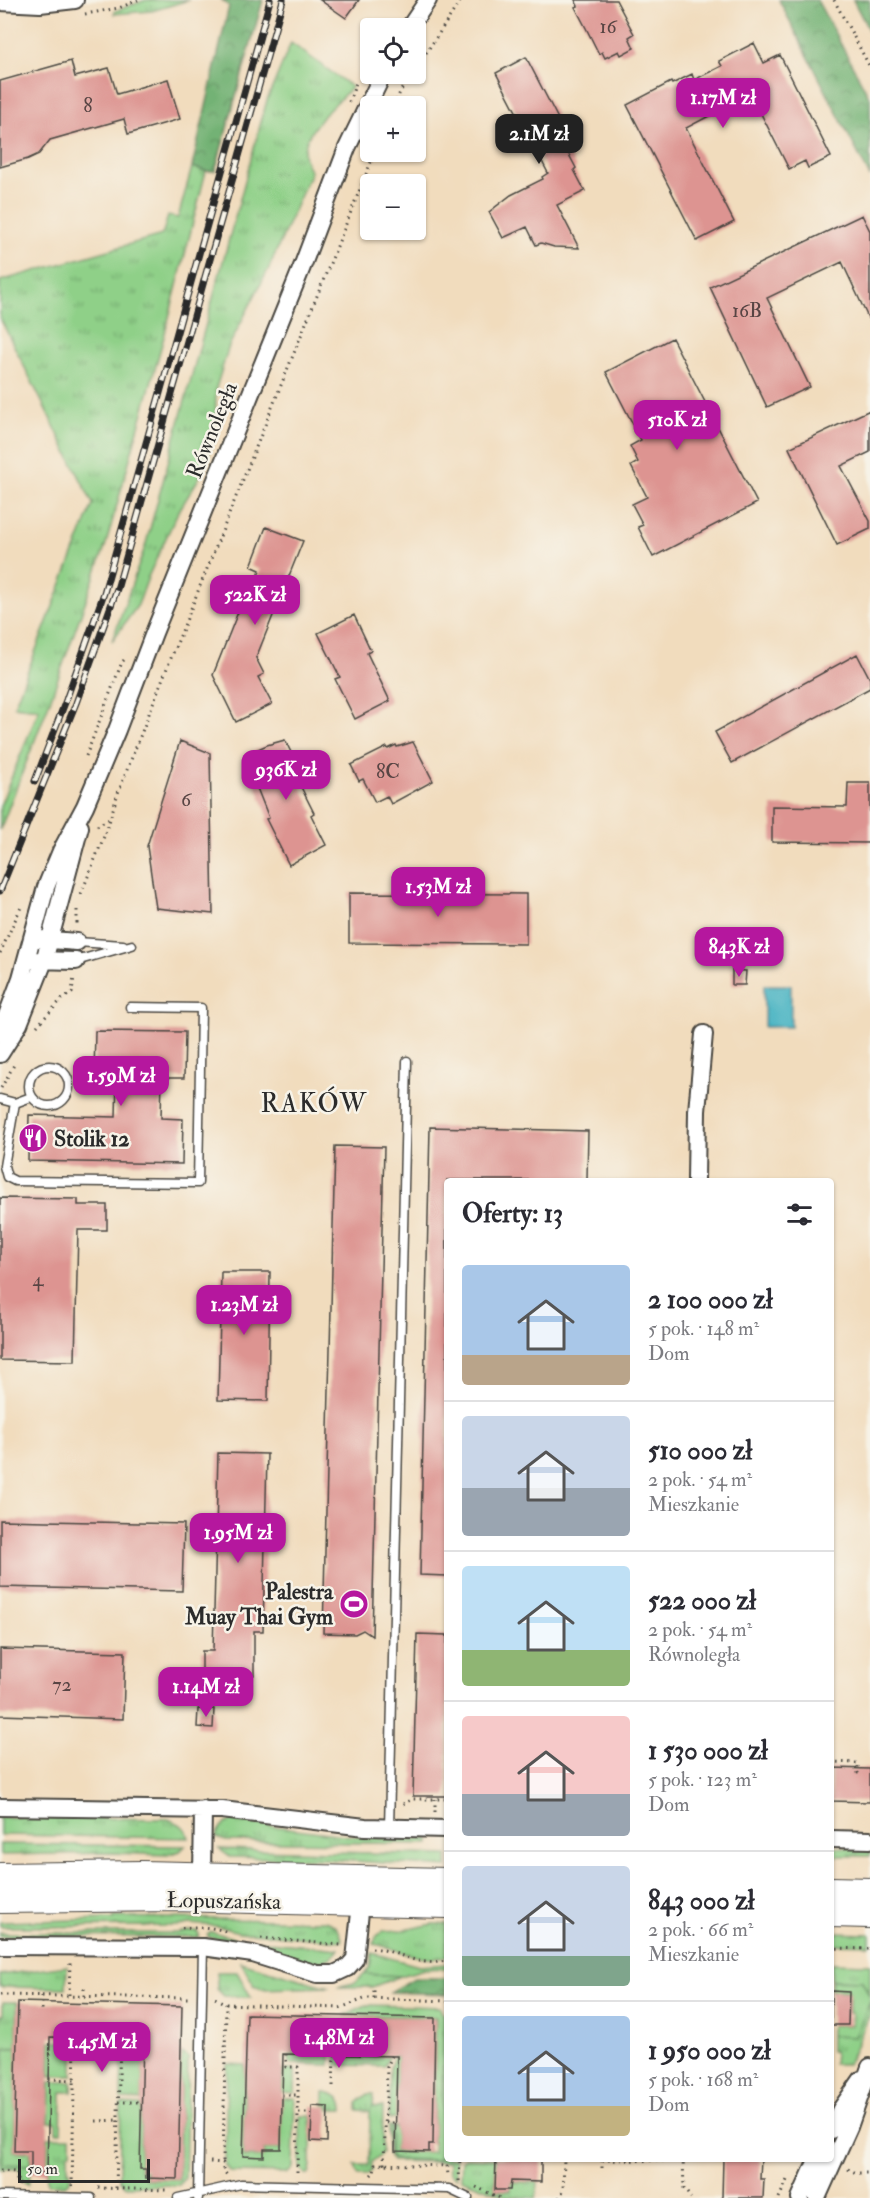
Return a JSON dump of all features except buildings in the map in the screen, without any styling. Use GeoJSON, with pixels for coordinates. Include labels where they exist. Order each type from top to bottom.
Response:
{"type":"FeatureCollection","features":[{"type":"Feature","properties":{"kind":"main road","name":"Łopuszańska"},"geometry":{"type":"LineString","coordinates":[[0,1876],[142,1874],[444,1881]]}},
{"type":"Feature","properties":{"kind":"main road"},"geometry":{"type":"LineString","coordinates":[[834,1890],[870,1891]]}},
{"type":"Feature","properties":{"kind":"main road","name":"Łopuszańska"},"geometry":{"type":"LineString","coordinates":[[0,1900],[163,1898],[444,1905]]}},
{"type":"Feature","properties":{"kind":"main road"},"geometry":{"type":"LineString","coordinates":[[834,1914],[870,1915]]}},
{"type":"Feature","properties":{"kind":"street"},"geometry":{"type":"LineString","coordinates":[[0,2],[40,4],[75,0]]}},
{"type":"Feature","properties":{"kind":"street"},"geometry":{"type":"LineString","coordinates":[[416,18],[428,0]]}},
{"type":"Feature","properties":{"kind":"street","name":"Równoległa"},"geometry":{"type":"LineString","coordinates":[[0,1054],[19,1024],[44,961],[40,939],[46,887],[61,851],[85,806],[117,730],[347,148],[378,84]]}},
{"type":"Feature","properties":{"kind":"street"},"geometry":{"type":"LineString","coordinates":[[40,939],[76,942]]}},
{"type":"Feature","properties":{"kind":"street","name":"Równoległa"},"geometry":{"type":"LineString","coordinates":[[0,1034],[15,998],[26,960],[40,939]]}},
{"type":"Feature","properties":{"kind":"street"},"geometry":{"type":"LineString","coordinates":[[26,960],[76,961]]}},
{"type":"Feature","properties":{"kind":"street"},"geometry":{"type":"LineString","coordinates":[[696,1178],[697,1111],[704,1034]]}},
{"type":"Feature","properties":{"kind":"street"},"geometry":{"type":"LineString","coordinates":[[0,1807],[203,1809],[240,1811],[365,1827],[444,1829]]}},
{"type":"Feature","properties":{"kind":"street"},"geometry":{"type":"LineString","coordinates":[[202,1875],[203,1809]]}},
{"type":"Feature","properties":{"kind":"street"},"geometry":{"type":"LineString","coordinates":[[834,1839],[870,1840]]}},
{"type":"Feature","properties":{"kind":"street"},"geometry":{"type":"LineString","coordinates":[[0,1946],[203,1947],[253,1954],[317,1974],[338,1973],[351,1965],[355,1956],[361,1903]]}},
{"type":"Feature","properties":{"kind":"street"},"geometry":{"type":"LineString","coordinates":[[834,2124],[841,2109],[869,2069]]}},
{"type":"Feature","properties":{"kind":"street"},"geometry":{"type":"LineString","coordinates":[[834,2160],[849,2127],[869,2069]]}},
{"type":"Feature","properties":{"kind":"street"},"geometry":{"type":"LineString","coordinates":[[800,2198],[816,2162]]}},
{"type":"Feature","properties":{"kind":"street"},"geometry":{"type":"LineString","coordinates":[[817,2198],[833,2162]]}},
{"type":"Feature","properties":{"kind":"lane"},"geometry":{"type":"LineString","coordinates":[[76,942],[132,945],[76,961]]}},
{"type":"Feature","properties":{"kind":"lane"},"geometry":{"type":"LineString","coordinates":[[15,1102],[4,1166],[7,1177],[15,1181],[198,1184],[201,1008],[130,1007]]}},
{"type":"Feature","properties":{"kind":"lane"},"geometry":{"type":"LineString","coordinates":[[389,1828],[407,1060]]}},
{"type":"Feature","properties":{"kind":"lane"},"geometry":{"type":"LineString","coordinates":[[54,1066],[60,1069],[68,1079],[69,1092],[66,1098],[55,1106],[42,1105],[31,1096],[29,1090],[31,1077],[41,1068],[54,1066]]}},
{"type":"Feature","properties":{"kind":"lane"},"geometry":{"type":"LineString","coordinates":[[0,1099],[15,1102],[31,1096]]}},
{"type":"Feature","properties":{"kind":"lane"},"geometry":{"type":"LineString","coordinates":[[198,2196],[203,1947]]}},
{"type":"Feature","properties":{"kind":"lane"},"geometry":{"type":"LineString","coordinates":[[178,2198],[198,2196],[228,2186],[252,2184],[449,2189],[468,2198]]}},
{"type":"Feature","properties":{"kind":"lane"},"geometry":{"type":"LineString","coordinates":[[0,2196],[91,2198]]}},
{"type":"Feature","properties":{"kind":"path"},"geometry":{"type":"LineString","coordinates":[[426,53],[461,0]]}},
{"type":"Feature","properties":{"kind":"path"},"geometry":{"type":"LineString","coordinates":[[834,0],[870,67]]}},
{"type":"Feature","properties":{"kind":"path"},"geometry":{"type":"LineString","coordinates":[[81,895],[107,829],[108,819],[371,162]]}},
{"type":"Feature","properties":{"kind":"path"},"geometry":{"type":"LineString","coordinates":[[834,1762],[858,1763],[858,1773],[861,1773]]}},
{"type":"Feature","properties":{"kind":"path"},"geometry":{"type":"LineString","coordinates":[[405,1804],[412,1799],[444,1799]]}},
{"type":"Feature","properties":{"kind":"path"},"geometry":{"type":"LineString","coordinates":[[435,1799],[435,1817]]}},
{"type":"Feature","properties":{"kind":"path"},"geometry":{"type":"LineString","coordinates":[[371,1948],[418,1962],[436,1963],[444,1961]]}},
{"type":"Feature","properties":{"kind":"path"},"geometry":{"type":"LineString","coordinates":[[834,1948],[870,1949]]}},
{"type":"Feature","properties":{"kind":"path"},"geometry":{"type":"LineString","coordinates":[[69,1996],[70,1961]]}},
{"type":"Feature","properties":{"kind":"path"},"geometry":{"type":"LineString","coordinates":[[84,1984],[84,1996]]}},
{"type":"Feature","properties":{"kind":"path"},"geometry":{"type":"LineString","coordinates":[[374,1998],[375,1989]]}},
{"type":"Feature","properties":{"kind":"path"},"geometry":{"type":"LineString","coordinates":[[0,1995],[218,1998],[226,2004],[340,2008],[367,1998],[444,2001]]}},
{"type":"Feature","properties":{"kind":"path"},"geometry":{"type":"LineString","coordinates":[[42,1995],[42,2012]]}},
{"type":"Feature","properties":{"kind":"path"},"geometry":{"type":"LineString","coordinates":[[226,2004],[223,2170],[228,2186]]}},
{"type":"Feature","properties":{"kind":"path"},"geometry":{"type":"LineString","coordinates":[[285,2014],[286,2006]]}},
{"type":"Feature","properties":{"kind":"path"},"geometry":{"type":"LineString","coordinates":[[72,2187],[75,2041],[141,2042]]}},
{"type":"Feature","properties":{"kind":"path"},"geometry":{"type":"LineString","coordinates":[[116,2188],[120,2041]]}},
{"type":"Feature","properties":{"kind":"path"},"geometry":{"type":"LineString","coordinates":[[286,2054],[286,2067],[298,2067],[297,2175]]}},
{"type":"Feature","properties":{"kind":"path"},"geometry":{"type":"LineString","coordinates":[[333,2086],[334,2055]]}},
{"type":"Feature","properties":{"kind":"path"},"geometry":{"type":"LineString","coordinates":[[384,2164],[387,2067],[392,2056]]}},
{"type":"Feature","properties":{"kind":"path"},"geometry":{"type":"LineString","coordinates":[[50,2079],[75,2080]]}},
{"type":"Feature","properties":{"kind":"path"},"geometry":{"type":"LineString","coordinates":[[282,2095],[298,2095]]}},
{"type":"Feature","properties":{"kind":"path"},"geometry":{"type":"LineString","coordinates":[[118,2102],[142,2102]]}},
{"type":"Feature","properties":{"kind":"path"},"geometry":{"type":"LineString","coordinates":[[298,2113],[312,2113]]}},
{"type":"Feature","properties":{"kind":"path"},"geometry":{"type":"LineString","coordinates":[[96,2121],[118,2120]]}},
{"type":"Feature","properties":{"kind":"path"},"geometry":{"type":"LineString","coordinates":[[385,2123],[396,2123]]}},
{"type":"Feature","properties":{"kind":"path"},"geometry":{"type":"LineString","coordinates":[[198,2162],[223,2163]]}},
{"type":"Feature","properties":{"kind":"path"},"geometry":{"type":"LineString","coordinates":[[460,2162],[459,2181],[500,2198]]}},
{"type":"Feature","properties":{"kind":"path"},"geometry":{"type":"LineString","coordinates":[[559,2198],[563,2191],[564,2162]]}},
{"type":"Feature","properties":{"kind":"path"},"geometry":{"type":"LineString","coordinates":[[602,2162],[602,2168]]}},
{"type":"Feature","properties":{"kind":"path"},"geometry":{"type":"LineString","coordinates":[[683,2162],[684,2189],[691,2198]]}},
{"type":"Feature","properties":{"kind":"path"},"geometry":{"type":"LineString","coordinates":[[839,2165],[856,2173],[870,2173]]}},
{"type":"Feature","properties":{"kind":"path"},"geometry":{"type":"LineString","coordinates":[[779,2198],[787,2180]]}},
{"type":"Feature","properties":{"kind":"green space"},"geometry":{"type":"Polygon","coordinates":[[[146,0],[189,0],[152,11],[114,14],[115,11],[146,0]]]}},
{"type":"Feature","properties":{"kind":"green space"},"geometry":{"type":"Polygon","coordinates":[[[222,0],[263,0],[215,171],[206,171],[192,167],[229,6],[222,0]]]}},
{"type":"Feature","properties":{"kind":"green space"},"geometry":{"type":"Polygon","coordinates":[[[779,0],[817,0],[870,98],[870,177],[779,0]]]}},
{"type":"Feature","properties":{"kind":"green space"},"geometry":{"type":"Polygon","coordinates":[[[853,0],[869,0],[870,33],[853,0]]]}},
{"type":"Feature","properties":{"kind":"green space"},"geometry":{"type":"Polygon","coordinates":[[[291,43],[352,87],[320,120],[307,140],[304,149],[305,159],[311,172],[269,268],[229,346],[216,388],[215,435],[204,470],[177,514],[138,605],[112,641],[145,547],[267,100],[291,43]]]}},
{"type":"Feature","properties":{"kind":"green space"},"geometry":{"type":"Polygon","coordinates":[[[192,167],[206,171],[165,333],[106,544],[47,709],[0,830],[0,806],[39,709],[14,706],[93,504],[0,318],[0,281],[162,235],[168,216],[178,218],[192,167]]]}},
{"type":"Feature","properties":{"kind":"green space"},"geometry":{"type":"Polygon","coordinates":[[[0,1817],[168,1819],[182,1826],[189,1838],[0,1835],[0,1817]]]}},
{"type":"Feature","properties":{"kind":"green space"},"geometry":{"type":"Polygon","coordinates":[[[233,1821],[367,1838],[429,1839],[429,1844],[226,1841],[216,1838],[222,1826],[233,1821]]]}},
{"type":"Feature","properties":{"kind":"green space"},"geometry":{"type":"Polygon","coordinates":[[[0,1844],[185,1846],[180,1851],[168,1855],[113,1853],[0,1855],[0,1844]]]}},
{"type":"Feature","properties":{"kind":"green space"},"geometry":{"type":"Polygon","coordinates":[[[834,1847],[870,1848],[870,1856],[834,1856],[834,1847]]]}},
{"type":"Feature","properties":{"kind":"green space"},"geometry":{"type":"Polygon","coordinates":[[[219,1849],[444,1855],[444,1867],[322,1859],[230,1857],[219,1849]]]}},
{"type":"Feature","properties":{"kind":"green space"},"geometry":{"type":"Polygon","coordinates":[[[113,1917],[324,1921],[337,1928],[342,1941],[239,1932],[217,1926],[189,1924],[179,1926],[0,1927],[0,1922],[113,1919],[113,1917]]]}},
{"type":"Feature","properties":{"kind":"green space"},"geometry":{"type":"Polygon","coordinates":[[[444,1924],[444,1957],[418,1957],[374,1944],[376,1937],[383,1931],[444,1924]]]}},
{"type":"Feature","properties":{"kind":"green space"},"geometry":{"type":"Polygon","coordinates":[[[197,1931],[198,1937],[0,1936],[0,1933],[176,1933],[197,1931]]]}},
{"type":"Feature","properties":{"kind":"green space"},"geometry":{"type":"Polygon","coordinates":[[[212,1932],[237,1939],[339,1949],[332,1957],[312,1961],[254,1944],[208,1937],[208,1934],[212,1932]]]}},
{"type":"Feature","properties":{"kind":"green space"},"geometry":{"type":"Polygon","coordinates":[[[834,1933],[870,1934],[870,1945],[834,1944],[834,1933]]]}},
{"type":"Feature","properties":{"kind":"green space"},"geometry":{"type":"Polygon","coordinates":[[[372,1953],[419,1966],[444,1964],[444,1968],[424,1969],[401,1976],[365,1974],[370,1967],[372,1953]]]}},
{"type":"Feature","properties":{"kind":"green space"},"geometry":{"type":"Polygon","coordinates":[[[241,1962],[331,1987],[261,1989],[254,1985],[241,1962]]]}},
{"type":"Feature","properties":{"kind":"green space"},"geometry":{"type":"Polygon","coordinates":[[[834,1963],[870,1964],[870,1997],[862,1981],[834,1980],[834,1963]]]}},
{"type":"Feature","properties":{"kind":"green space"},"geometry":{"type":"Polygon","coordinates":[[[67,1966],[66,1988],[0,1987],[0,1975],[67,1966]]]}},
{"type":"Feature","properties":{"kind":"green space"},"geometry":{"type":"Polygon","coordinates":[[[217,1972],[237,1972],[251,1997],[224,1996],[217,1989],[217,1972]]]}},
{"type":"Feature","properties":{"kind":"green space"},"geometry":{"type":"Polygon","coordinates":[[[365,1974],[401,1976],[372,1987],[337,1987],[354,1983],[365,1974]]]}},
{"type":"Feature","properties":{"kind":"green space"},"geometry":{"type":"Polygon","coordinates":[[[414,1978],[444,1978],[444,1994],[390,1992],[414,1978]]]}},
{"type":"Feature","properties":{"kind":"green space"},"geometry":{"type":"Polygon","coordinates":[[[834,1980],[862,1981],[870,2002],[855,2037],[834,2036],[834,2025],[851,2025],[849,1991],[834,1990],[834,1980]]]}},
{"type":"Feature","properties":{"kind":"green space"},"geometry":{"type":"Polygon","coordinates":[[[3,2002],[17,2002],[17,2048],[5,2048],[4,2164],[30,2165],[28,2184],[20,2179],[20,2169],[0,2169],[0,2015],[3,2015],[3,2002]]]}},
{"type":"Feature","properties":{"kind":"green space"},"geometry":{"type":"Polygon","coordinates":[[[870,2002],[870,2014],[848,2064],[834,2064],[834,2036],[855,2036],[870,2002]]]}},
{"type":"Feature","properties":{"kind":"green space"},"geometry":{"type":"Polygon","coordinates":[[[366,2005],[440,2007],[444,2013],[441,2154],[437,2160],[393,2159],[390,2155],[391,2127],[396,2127],[395,2152],[433,2152],[436,2017],[344,2015],[366,2005]]]}},
{"type":"Feature","properties":{"kind":"green space"},"geometry":{"type":"Polygon","coordinates":[[[444,2013],[444,2162],[392,2161],[388,2156],[388,2126],[396,2126],[391,2127],[390,2155],[441,2154],[444,2013]]]}},
{"type":"Feature","properties":{"kind":"green space"},"geometry":{"type":"Polygon","coordinates":[[[51,2042],[73,2042],[73,2076],[50,2076],[51,2042]]]}},
{"type":"Feature","properties":{"kind":"green space"},"geometry":{"type":"Polygon","coordinates":[[[122,2044],[138,2044],[138,2051],[143,2051],[142,2100],[121,2099],[122,2044]]]}},
{"type":"Feature","properties":{"kind":"green space"},"geometry":{"type":"Polygon","coordinates":[[[5,2048],[17,2048],[14,2151],[27,2152],[28,2138],[31,2138],[30,2165],[3,2164],[5,2048]]]}},
{"type":"Feature","properties":{"kind":"green space"},"geometry":{"type":"Polygon","coordinates":[[[181,2053],[188,2058],[185,2178],[178,2185],[124,2186],[119,2179],[121,2104],[141,2105],[140,2170],[145,2171],[145,2179],[179,2179],[181,2053]]]}},
{"type":"Feature","properties":{"kind":"green space"},"geometry":{"type":"Polygon","coordinates":[[[290,2054],[330,2055],[330,2065],[289,2064],[290,2054]]]}},
{"type":"Feature","properties":{"kind":"green space"},"geometry":{"type":"Polygon","coordinates":[[[337,2055],[389,2057],[384,2066],[336,2065],[337,2055]]]}},
{"type":"Feature","properties":{"kind":"green space"},"geometry":{"type":"Polygon","coordinates":[[[394,2057],[397,2057],[396,2119],[389,2119],[390,2067],[394,2057]]]}},
{"type":"Feature","properties":{"kind":"green space"},"geometry":{"type":"Polygon","coordinates":[[[227,2064],[245,2065],[243,2157],[264,2157],[265,2149],[281,2149],[282,2098],[295,2098],[293,2168],[288,2173],[230,2172],[225,2166],[227,2064]]]}},
{"type":"Feature","properties":{"kind":"green space"},"geometry":{"type":"Polygon","coordinates":[[[283,2070],[295,2070],[295,2093],[282,2092],[283,2070]]]}},
{"type":"Feature","properties":{"kind":"green space"},"geometry":{"type":"Polygon","coordinates":[[[50,2082],[72,2082],[72,2092],[62,2092],[61,2132],[56,2132],[56,2122],[49,2122],[50,2082]]]}},
{"type":"Feature","properties":{"kind":"green space"},"geometry":{"type":"Polygon","coordinates":[[[324,2092],[338,2097],[342,2102],[343,2110],[330,2110],[329,2105],[324,2105],[324,2092]]]}},
{"type":"Feature","properties":{"kind":"green space"},"geometry":{"type":"Polygon","coordinates":[[[368,2094],[374,2094],[373,2107],[383,2107],[382,2152],[372,2162],[372,2171],[367,2175],[358,2175],[355,2165],[369,2165],[370,2111],[357,2110],[357,2103],[368,2094]]]}},
{"type":"Feature","properties":{"kind":"green space"},"geometry":{"type":"Polygon","coordinates":[[[300,2116],[311,2116],[309,2174],[305,2174],[300,2168],[300,2116]]]}},
{"type":"Feature","properties":{"kind":"green space"},"geometry":{"type":"Polygon","coordinates":[[[48,2137],[71,2137],[71,2152],[68,2153],[70,2180],[65,2185],[49,2184],[47,2180],[48,2137]]]}},
{"type":"Feature","properties":{"kind":"green space"},"geometry":{"type":"Polygon","coordinates":[[[449,2162],[456,2162],[456,2178],[449,2172],[449,2162]]]}},
{"type":"Feature","properties":{"kind":"green space"},"geometry":{"type":"Polygon","coordinates":[[[462,2162],[496,2162],[495,2190],[511,2191],[511,2182],[538,2182],[536,2198],[505,2196],[461,2179],[462,2162]]]}},
{"type":"Feature","properties":{"kind":"water"},"geometry":{"type":"Polygon","coordinates":[[[764,985],[791,985],[791,1027],[764,1027],[764,985]]]}},
{"type":"Feature","properties":{"kind":"railway"},"geometry":{"type":"LineString","coordinates":[[35,781],[104,593],[270,0]]}},
{"type":"Feature","properties":{"kind":"railway"},"geometry":{"type":"LineString","coordinates":[[0,891],[76,703],[118,586],[283,0]]}},
{"type":"Feature","properties":{"kind":"place","name":"Stolik 12"},"geometry":{"type":"Point","coordinates":[33,1138]}},
{"type":"Feature","properties":{"kind":"place","name":"Palestra Muay Thai Gym"},"geometry":{"type":"Point","coordinates":[354,1604]}},
{"type":"Feature","properties":{"kind":"district","name":"RAKÓW"},"geometry":{"type":"Point","coordinates":[314,1103]}}]}
